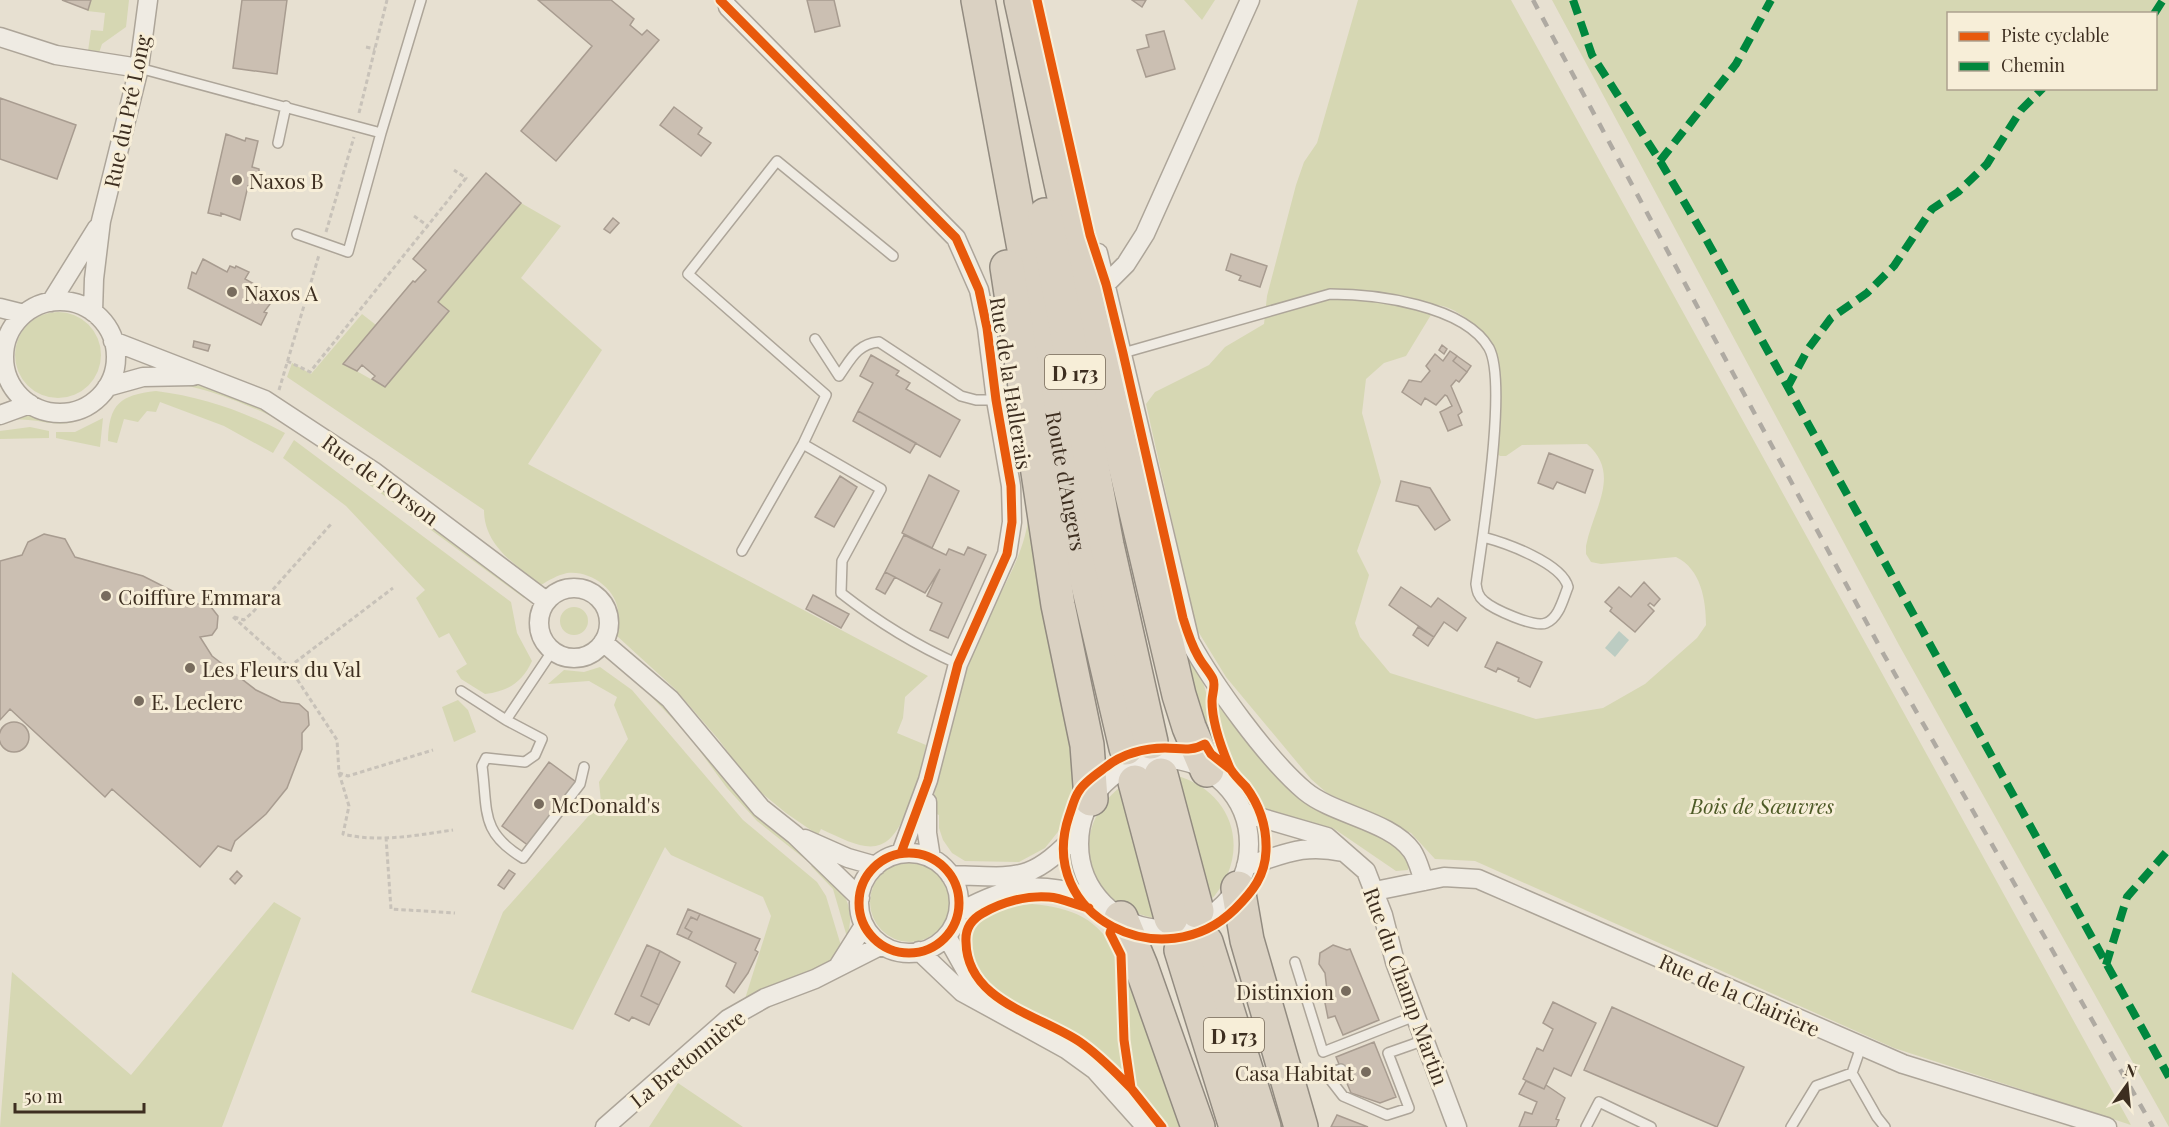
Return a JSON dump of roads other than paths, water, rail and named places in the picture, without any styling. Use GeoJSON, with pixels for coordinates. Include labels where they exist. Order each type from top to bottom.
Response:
{"type":"FeatureCollection","features":[{"type":"Feature","properties":{"kind":"highway","name":"Route d'Angers"},"geometry":{"type":"LineString","coordinates":[[978,0],[1080,551],[1139,745],[1107,545],[1005,0]]}},
{"type":"Feature","properties":{"kind":"highway"},"geometry":{"type":"LineString","coordinates":[[1021,0],[1090,316],[1179,695],[1207,770]]}},
{"type":"Feature","properties":{"kind":"highway"},"geometry":{"type":"LineString","coordinates":[[990,62],[986,102],[992,172],[1058,604],[1087,745],[1091,800]]}},
{"type":"Feature","properties":{"kind":"highway"},"geometry":{"type":"LineString","coordinates":[[1148,778],[1184,914]]}},
{"type":"Feature","properties":{"kind":"highway"},"geometry":{"type":"LineString","coordinates":[[1242,877],[1247,940],[1301,1127]]}},
{"type":"Feature","properties":{"kind":"highway"},"geometry":{"type":"LineString","coordinates":[[1109,909],[1141,966],[1198,1127]]}},
{"type":"Feature","properties":{"kind":"highway","name":"D 173"},"geometry":{"type":"LineString","coordinates":[[1236,1127],[1193,946],[1264,1127]]}},
{"type":"Feature","properties":{"kind":"street","name":"Rue du Pré Long"},"geometry":{"type":"LineString","coordinates":[[93,312],[94,279],[101,221],[139,68],[148,0]]}},
{"type":"Feature","properties":{"kind":"street"},"geometry":{"type":"LineString","coordinates":[[1106,284],[1126,264],[1145,234],[1250,0]]}},
{"type":"Feature","properties":{"kind":"street","name":"Rue de la Hallerais"},"geometry":{"type":"LineString","coordinates":[[728,7],[956,238],[979,290],[987,328],[996,400],[1011,486],[1012,522],[1007,554],[958,664],[928,780],[901,853]]}},
{"type":"Feature","properties":{"kind":"street"},"geometry":{"type":"LineString","coordinates":[[0,37],[56,55],[139,68]]}},
{"type":"Feature","properties":{"kind":"street","name":"Rue du Pré Long"},"geometry":{"type":"LineString","coordinates":[[51,302],[101,221]]}},
{"type":"Feature","properties":{"kind":"street"},"geometry":{"type":"LineString","coordinates":[[1098,253],[1183,618],[1199,658],[1268,751],[1295,782],[1325,805],[1401,840],[1416,858],[1424,880]]}},
{"type":"Feature","properties":{"kind":"street"},"geometry":{"type":"LineString","coordinates":[[66,301],[93,312],[109,330],[116,357],[107,387],[95,400],[80,409],[63,412],[46,411],[30,404],[18,394],[9,380],[2,359],[7,336],[24,314],[36,306],[66,301]]}},
{"type":"Feature","properties":{"kind":"street"},"geometry":{"type":"LineString","coordinates":[[0,308],[24,314]]}},
{"type":"Feature","properties":{"kind":"street","name":"Rue de l'Orson"},"geometry":{"type":"LineString","coordinates":[[113,341],[265,400],[302,422],[373,471],[546,601]]}},
{"type":"Feature","properties":{"kind":"street","name":"Rue de l'Orson"},"geometry":{"type":"LineString","coordinates":[[107,387],[143,377],[205,376]]}},
{"type":"Feature","properties":{"kind":"street"},"geometry":{"type":"LineString","coordinates":[[0,415],[30,404]]}},
{"type":"Feature","properties":{"kind":"street"},"geometry":{"type":"LineString","coordinates":[[569,588],[587,590],[594,595],[606,608],[608,617],[609,626],[603,642],[596,649],[580,657],[562,655],[553,650],[542,636],[540,628],[540,618],[546,601],[560,591],[569,588]]}},
{"type":"Feature","properties":{"kind":"street"},"geometry":{"type":"LineString","coordinates":[[603,642],[670,699],[761,808],[795,835],[860,898]]}},
{"type":"Feature","properties":{"kind":"street"},"geometry":{"type":"LineString","coordinates":[[959,912],[990,896],[1018,887],[1052,887],[1109,909],[1145,927],[1164,929],[1186,926],[1205,917],[1224,903],[1242,877],[1250,836],[1245,813],[1235,795],[1207,770],[1170,760],[1153,759],[1135,763],[1104,783],[1091,800],[1080,831],[1082,867],[1109,909]]}},
{"type":"Feature","properties":{"kind":"street","name":"Rue de la Hallerais"},"geometry":{"type":"LineString","coordinates":[[928,780],[927,833],[931,858]]}},
{"type":"Feature","properties":{"kind":"street","name":"Rue du Champ Martin"},"geometry":{"type":"LineString","coordinates":[[1245,813],[1328,837],[1366,871],[1375,891],[1395,962],[1457,1127]]}},
{"type":"Feature","properties":{"kind":"street"},"geometry":{"type":"LineString","coordinates":[[950,875],[997,877],[1034,872],[1057,856],[1080,831]]}},
{"type":"Feature","properties":{"kind":"street"},"geometry":{"type":"LineString","coordinates":[[795,835],[848,858],[876,866]]}},
{"type":"Feature","properties":{"kind":"street"},"geometry":{"type":"LineString","coordinates":[[1242,877],[1299,849],[1323,848],[1347,853]]}},
{"type":"Feature","properties":{"kind":"street"},"geometry":{"type":"LineString","coordinates":[[901,853],[931,858],[950,875],[956,889],[959,912],[946,937],[919,951],[894,951],[882,945],[863,927],[860,898],[863,885],[876,866],[887,857],[901,853]]}},
{"type":"Feature","properties":{"kind":"street","name":"Rue de la Clairière"},"geometry":{"type":"LineString","coordinates":[[1375,891],[1424,880],[1462,876],[1498,886],[1861,1047],[1904,1064],[2107,1127]]}},
{"type":"Feature","properties":{"kind":"street","name":"La Bretonnière"},"geometry":{"type":"LineString","coordinates":[[839,965],[863,927]]}},
{"type":"Feature","properties":{"kind":"street"},"geometry":{"type":"LineString","coordinates":[[946,937],[970,983],[988,1007]]}},
{"type":"Feature","properties":{"kind":"street","name":"La Bretonnière"},"geometry":{"type":"LineString","coordinates":[[605,1127],[728,1019],[765,998],[815,979],[882,945]]}},
{"type":"Feature","properties":{"kind":"street"},"geometry":{"type":"LineString","coordinates":[[919,951],[962,992],[1066,1049],[1095,1070],[1146,1127]]}},
{"type":"Feature","properties":{"kind":"lane"},"geometry":{"type":"LineString","coordinates":[[297,234],[348,252],[421,0]]}},
{"type":"Feature","properties":{"kind":"lane"},"geometry":{"type":"LineString","coordinates":[[139,68],[381,133]]}},
{"type":"Feature","properties":{"kind":"lane"},"geometry":{"type":"LineString","coordinates":[[278,143],[286,106]]}},
{"type":"Feature","properties":{"kind":"lane"},"geometry":{"type":"LineString","coordinates":[[742,551],[803,444],[826,395],[687,273],[777,161],[893,256]]}},
{"type":"Feature","properties":{"kind":"lane"},"geometry":{"type":"LineString","coordinates":[[1123,353],[1330,294],[1356,294],[1396,299],[1441,314],[1462,324],[1485,343],[1490,350],[1494,368],[1495,406],[1483,537],[1476,584],[1482,600],[1494,608],[1533,623],[1544,624],[1550,621],[1557,614],[1568,587],[1563,574],[1499,542],[1483,537]]}},
{"type":"Feature","properties":{"kind":"lane"},"geometry":{"type":"LineString","coordinates":[[815,339],[839,376],[859,348],[868,343],[879,342],[962,396],[975,400],[996,400]]}},
{"type":"Feature","properties":{"kind":"lane"},"geometry":{"type":"LineString","coordinates":[[803,444],[881,489],[842,561],[841,593],[880,623],[921,648],[958,664]]}},
{"type":"Feature","properties":{"kind":"lane"},"geometry":{"type":"LineString","coordinates":[[506,720],[553,650]]}},
{"type":"Feature","properties":{"kind":"lane"},"geometry":{"type":"LineString","coordinates":[[461,691],[506,720],[542,739],[535,755],[525,762],[486,758],[482,766],[490,828],[502,845],[523,858],[580,784],[584,767]]}},
{"type":"Feature","properties":{"kind":"lane"},"geometry":{"type":"LineString","coordinates":[[1295,962],[1323,1052],[1415,1016]]}},
{"type":"Feature","properties":{"kind":"lane"},"geometry":{"type":"LineString","coordinates":[[1341,1069],[1326,1074],[1343,1096],[1387,1115],[1409,1108],[1383,1054],[1425,1040]]}},
{"type":"Feature","properties":{"kind":"lane"},"geometry":{"type":"LineString","coordinates":[[1861,1047],[1852,1073],[1877,1122],[1885,1127]]}},
{"type":"Feature","properties":{"kind":"lane"},"geometry":{"type":"LineString","coordinates":[[1791,1127],[1816,1086],[1852,1073]]}},
{"type":"Feature","properties":{"kind":"lane"},"geometry":{"type":"LineString","coordinates":[[1587,1127],[1599,1102],[1651,1127]]}},
{"type":"Feature","properties":{"kind":"railway"},"geometry":{"type":"LineString","coordinates":[[1533,0],[1884,655],[2153,1127]]}},
{"type":"Feature","properties":{"kind":"place","name":"Naxos B"},"geometry":{"type":"Point","coordinates":[237,180]}},
{"type":"Feature","properties":{"kind":"place","name":"Naxos A"},"geometry":{"type":"Point","coordinates":[232,292]}},
{"type":"Feature","properties":{"kind":"place","name":"Coiffure Emmara"},"geometry":{"type":"Point","coordinates":[106,596]}},
{"type":"Feature","properties":{"kind":"place","name":"Les Fleurs du Val"},"geometry":{"type":"Point","coordinates":[190,668]}},
{"type":"Feature","properties":{"kind":"place","name":"E. Leclerc"},"geometry":{"type":"Point","coordinates":[139,701]}},
{"type":"Feature","properties":{"kind":"place","name":"McDonald's"},"geometry":{"type":"Point","coordinates":[539,804]}},
{"type":"Feature","properties":{"kind":"place","name":"Distinxion"},"geometry":{"type":"Point","coordinates":[1346,991]}},
{"type":"Feature","properties":{"kind":"place","name":"Casa Habitat"},"geometry":{"type":"Point","coordinates":[1366,1072]}},
{"type":"Feature","properties":{"kind":"park label","name":"Bois de Sœuvres"},"geometry":{"type":"Point","coordinates":[1762,805]}}]}
